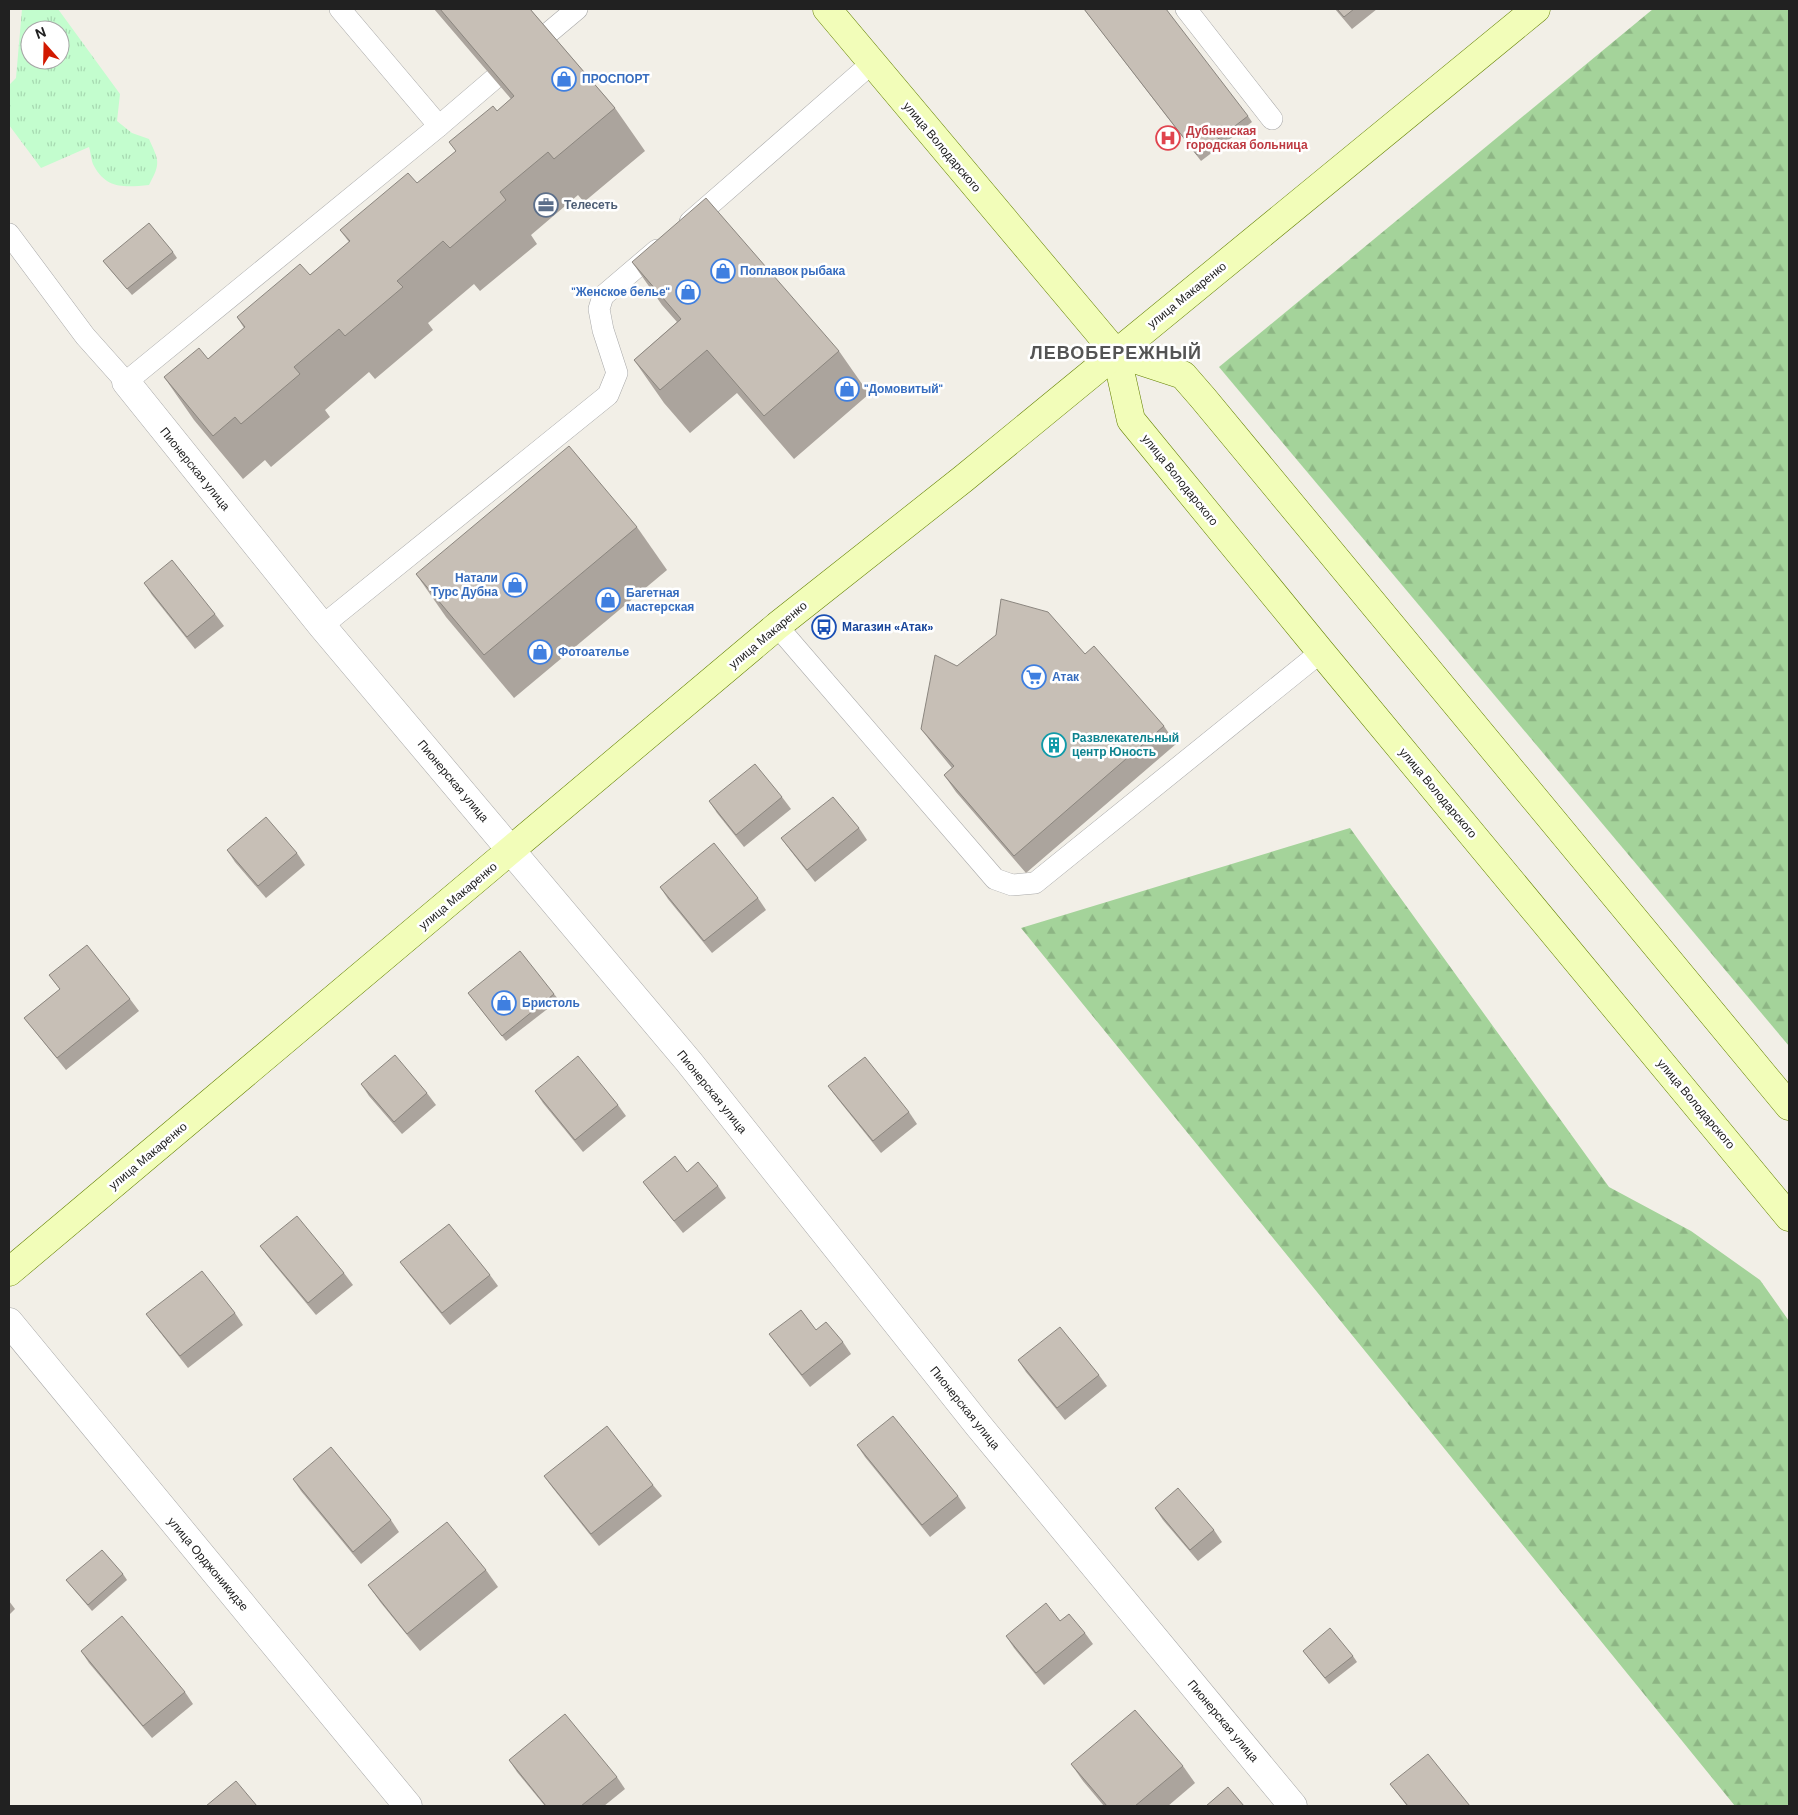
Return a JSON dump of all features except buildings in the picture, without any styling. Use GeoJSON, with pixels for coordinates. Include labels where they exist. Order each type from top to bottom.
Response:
{"type":"FeatureCollection","features":[{"type":"Feature","properties":{"kind":"main road","name":"улица Володарского"},"geometry":{"type":"LineString","coordinates":[[826,9],[1116,353],[1132,420],[1320,652],[1789,1217]]}},
{"type":"Feature","properties":{"kind":"main road","name":"улица Макаренко"},"geometry":{"type":"LineString","coordinates":[[9,1272],[512,851],[777,626],[963,478],[1536,9]]}},
{"type":"Feature","properties":{"kind":"main road"},"geometry":{"type":"LineString","coordinates":[[1116,353],[1182,375],[1203,398],[1789,1106]]}},
{"type":"Feature","properties":{"kind":"street","name":"Пионерская улица"},"geometry":{"type":"LineString","coordinates":[[126,382],[322,626],[689,1062],[978,1425],[1293,1806]]}},
{"type":"Feature","properties":{"kind":"street","name":"улица Орджоникидзе"},"geometry":{"type":"LineString","coordinates":[[9,1322],[408,1806]]}},
{"type":"Feature","properties":{"kind":"lane"},"geometry":{"type":"LineString","coordinates":[[340,9],[439,126]]}},
{"type":"Feature","properties":{"kind":"lane"},"geometry":{"type":"LineString","coordinates":[[546,35],[576,9]]}},
{"type":"Feature","properties":{"kind":"lane"},"geometry":{"type":"LineString","coordinates":[[1186,9],[1272,119]]}},
{"type":"Feature","properties":{"kind":"lane"},"geometry":{"type":"LineString","coordinates":[[322,626],[608,395],[617,373],[603,330],[599,309],[603,296],[872,63]]}},
{"type":"Feature","properties":{"kind":"lane"},"geometry":{"type":"LineString","coordinates":[[9,234],[85,336],[126,382],[494,79]]}},
{"type":"Feature","properties":{"kind":"lane"},"geometry":{"type":"LineString","coordinates":[[777,626],[995,879],[1012,885],[1035,883],[1320,652]]}},
{"type":"Feature","properties":{"kind":"green space"},"geometry":{"type":"Polygon","coordinates":[[[22,9],[58,9],[66,20],[21,20],[22,9]]]}},
{"type":"Feature","properties":{"kind":"green space"},"geometry":{"type":"Polygon","coordinates":[[[1653,9],[1789,9],[1789,1046],[1219,367],[1653,9]]]}},
{"type":"Feature","properties":{"kind":"green space"},"geometry":{"type":"Polygon","coordinates":[[[70,25],[120,94],[117,121],[132,133],[149,139],[157,157],[157,167],[149,185],[125,186],[111,183],[99,174],[93,164],[89,147],[41,168],[9,125],[9,85],[16,78],[20,32],[20,70],[70,70],[70,25]]]}},
{"type":"Feature","properties":{"kind":"green space"},"geometry":{"type":"Polygon","coordinates":[[[1350,828],[1609,1187],[1691,1231],[1760,1280],[1789,1321],[1789,1806],[1735,1806],[1021,928],[1350,828]]]}},
{"type":"Feature","properties":{"kind":"place","name":"ПРОСПОРТ"},"geometry":{"type":"Point","coordinates":[564,79]}},
{"type":"Feature","properties":{"kind":"place","name":"Дубненская городская больница"},"geometry":{"type":"Point","coordinates":[1168,138]}},
{"type":"Feature","properties":{"kind":"place","name":"Телесеть"},"geometry":{"type":"Point","coordinates":[546,205]}},
{"type":"Feature","properties":{"kind":"place","name":"Поплавок рыбака"},"geometry":{"type":"Point","coordinates":[723,271]}},
{"type":"Feature","properties":{"kind":"place","name":"\"Женское белье\""},"geometry":{"type":"Point","coordinates":[688,292]}},
{"type":"Feature","properties":{"kind":"place","name":"\"Домовитый\""},"geometry":{"type":"Point","coordinates":[847,389]}},
{"type":"Feature","properties":{"kind":"place","name":"Натали Турс Дубна"},"geometry":{"type":"Point","coordinates":[515,585]}},
{"type":"Feature","properties":{"kind":"place","name":"Багетная мастерская"},"geometry":{"type":"Point","coordinates":[608,600]}},
{"type":"Feature","properties":{"kind":"place","name":"Магазин «Атак»"},"geometry":{"type":"Point","coordinates":[824,627]}},
{"type":"Feature","properties":{"kind":"place","name":"Фотоателье"},"geometry":{"type":"Point","coordinates":[540,652]}},
{"type":"Feature","properties":{"kind":"place","name":"Атак"},"geometry":{"type":"Point","coordinates":[1034,677]}},
{"type":"Feature","properties":{"kind":"place","name":"Развлекательный центр Юность"},"geometry":{"type":"Point","coordinates":[1054,745]}},
{"type":"Feature","properties":{"kind":"place","name":"Бристоль"},"geometry":{"type":"Point","coordinates":[504,1003]}},
{"type":"Feature","properties":{"kind":"district","name":"ЛЕВОБЕРЕЖНЫЙ"},"geometry":{"type":"Point","coordinates":[1116,353]}}]}
